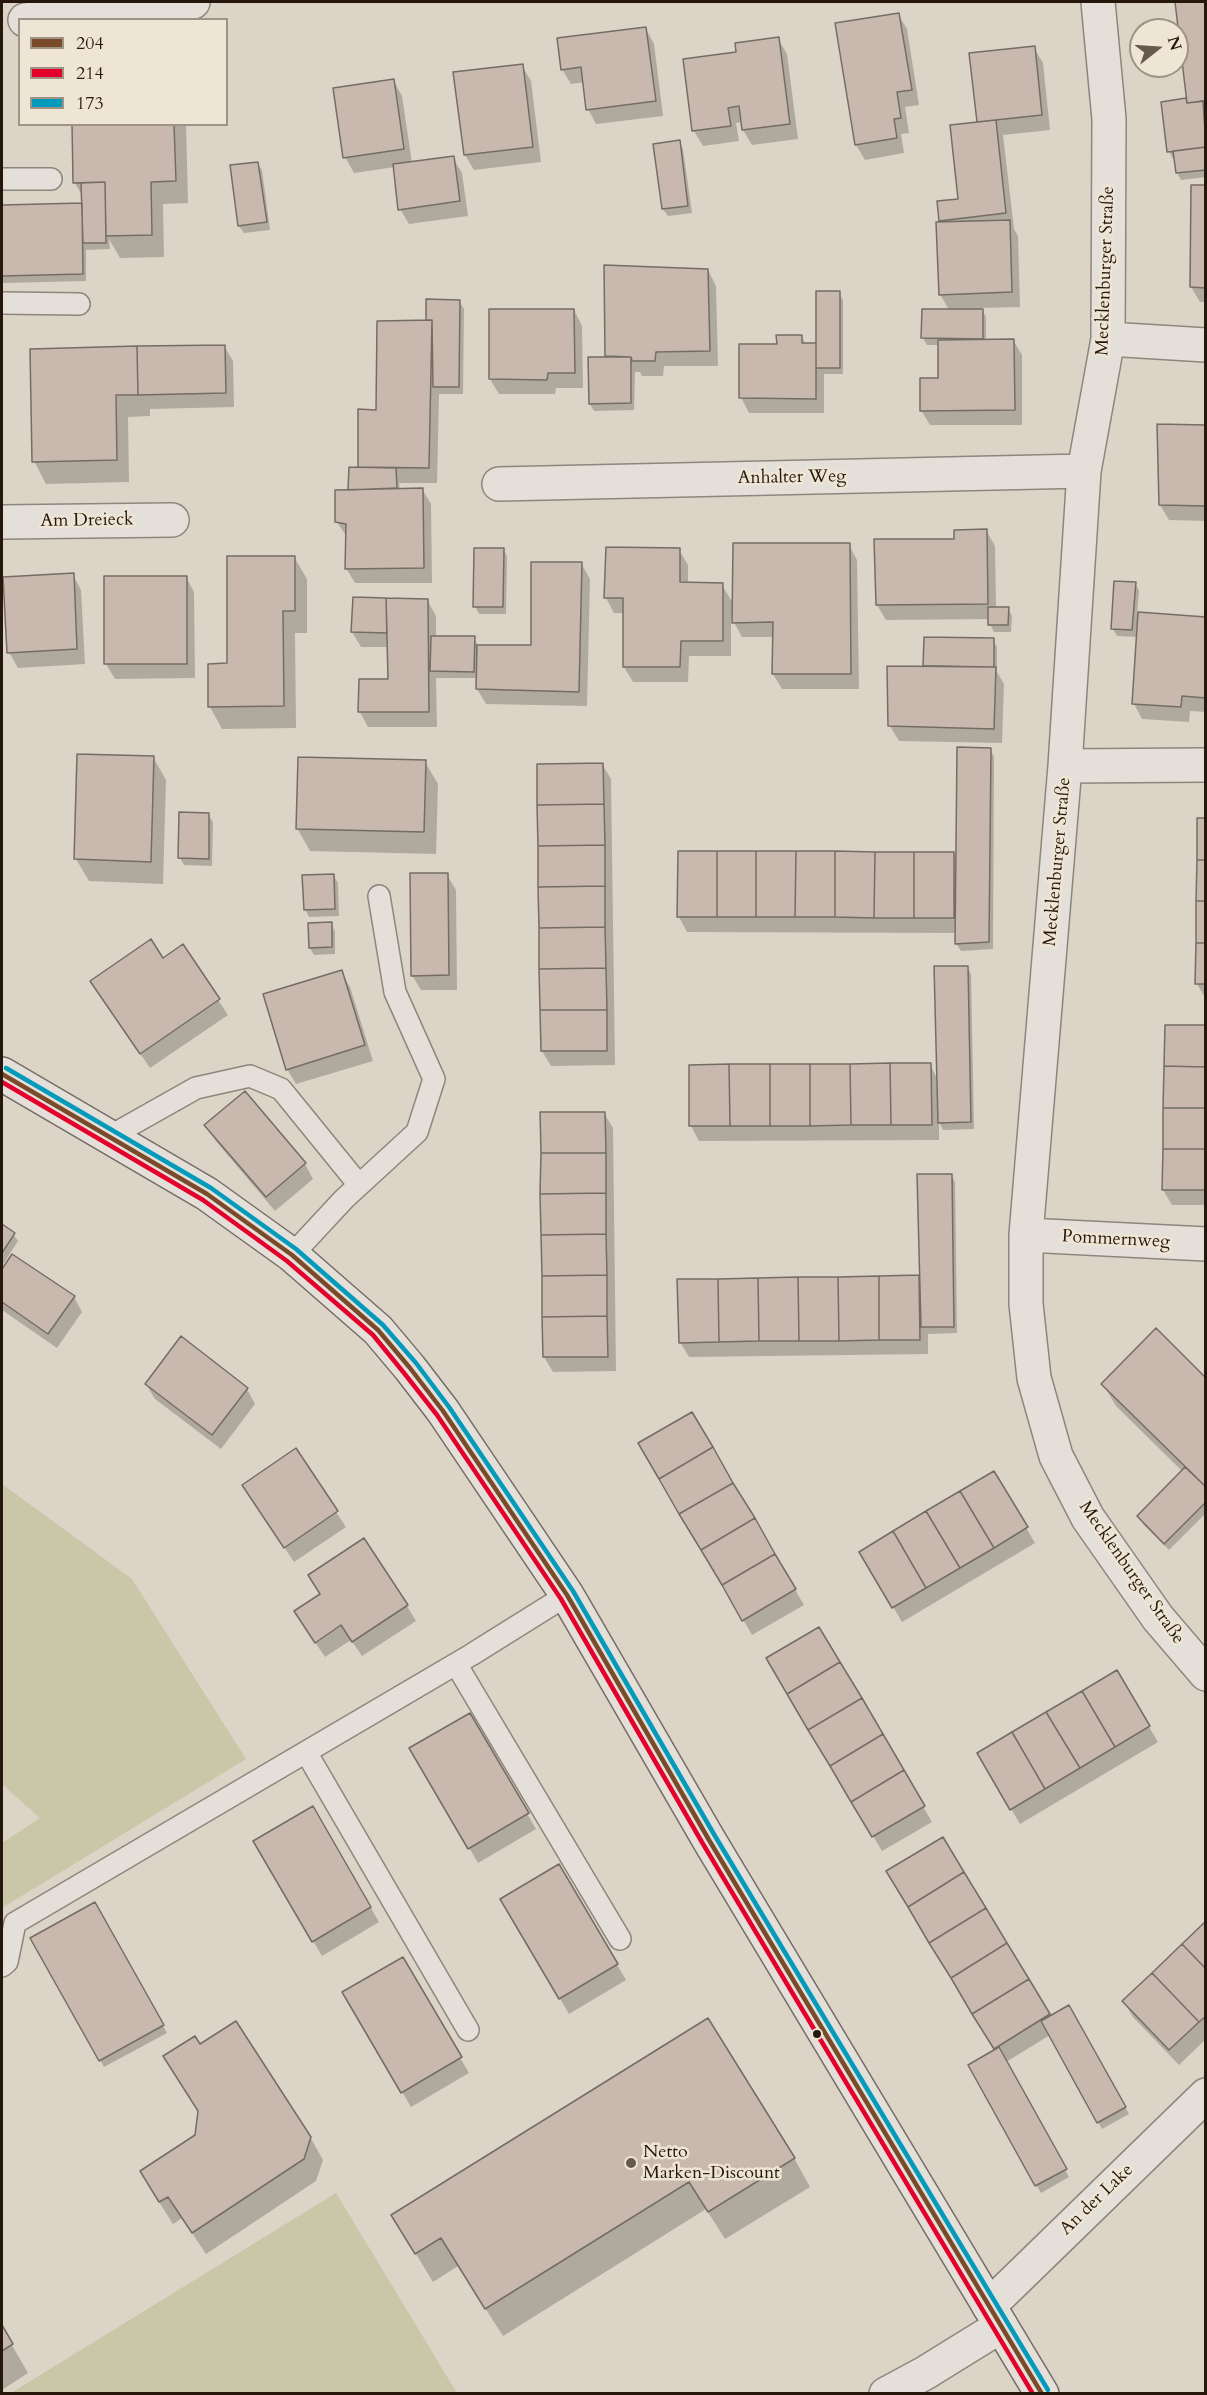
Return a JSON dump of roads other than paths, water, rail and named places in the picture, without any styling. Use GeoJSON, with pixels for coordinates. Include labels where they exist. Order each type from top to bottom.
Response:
{"type":"FeatureCollection","features":[{"type":"Feature","properties":{"kind":"street"},"geometry":{"type":"LineString","coordinates":[[44,18],[193,2]]}},
{"type":"Feature","properties":{"kind":"street","name":"Mecklenburger Straße"},"geometry":{"type":"LineString","coordinates":[[1098,2],[1109,119],[1108,339],[1084,471],[1065,766],[1026,1235],[1026,1304],[1034,1378],[1056,1456],[1088,1518],[1158,1618],[1206,1674]]}},
{"type":"Feature","properties":{"kind":"street"},"geometry":{"type":"LineString","coordinates":[[2,22],[18,20]]}},
{"type":"Feature","properties":{"kind":"street"},"geometry":{"type":"LineString","coordinates":[[1108,339],[1206,345]]}},
{"type":"Feature","properties":{"kind":"street","name":"Anhalter Weg"},"geometry":{"type":"LineString","coordinates":[[499,484],[1084,471]]}},
{"type":"Feature","properties":{"kind":"street","name":"Am Dreieck"},"geometry":{"type":"LineString","coordinates":[[2,522],[172,520]]}},
{"type":"Feature","properties":{"kind":"street"},"geometry":{"type":"LineString","coordinates":[[1065,766],[1206,765]]}},
{"type":"Feature","properties":{"kind":"street"},"geometry":{"type":"LineString","coordinates":[[2,1074],[207,1194],[292,1255],[378,1330],[410,1368],[443,1411],[567,1595],[709,1840],[1042,2394]]}},
{"type":"Feature","properties":{"kind":"street","name":"Pommernweg"},"geometry":{"type":"LineString","coordinates":[[1026,1235],[1206,1244]]}},
{"type":"Feature","properties":{"kind":"street","name":"An der Lake"},"geometry":{"type":"LineString","coordinates":[[886,2394],[925,2373],[995,2316],[1206,2095]]}},
{"type":"Feature","properties":{"kind":"lane"},"geometry":{"type":"LineString","coordinates":[[2,179],[51,179]]}},
{"type":"Feature","properties":{"kind":"lane"},"geometry":{"type":"LineString","coordinates":[[2,303],[79,304]]}},
{"type":"Feature","properties":{"kind":"lane"},"geometry":{"type":"LineString","coordinates":[[292,1255],[359,1185],[417,1132],[434,1079],[395,992],[380,896]]}},
{"type":"Feature","properties":{"kind":"lane"},"geometry":{"type":"LineString","coordinates":[[109,1137],[196,1088],[250,1076],[281,1089],[359,1185]]}},
{"type":"Feature","properties":{"kind":"lane"},"geometry":{"type":"LineString","coordinates":[[2,1966],[7,1962],[15,1923],[456,1664],[567,1595]]}},
{"type":"Feature","properties":{"kind":"lane"},"geometry":{"type":"LineString","coordinates":[[456,1664],[620,1939]]}},
{"type":"Feature","properties":{"kind":"lane"},"geometry":{"type":"LineString","coordinates":[[306,1752],[468,2030]]}},
{"type":"Feature","properties":{"kind":"place","name":"Netto Marken-Discount"},"geometry":{"type":"Point","coordinates":[631,2163]}}]}
